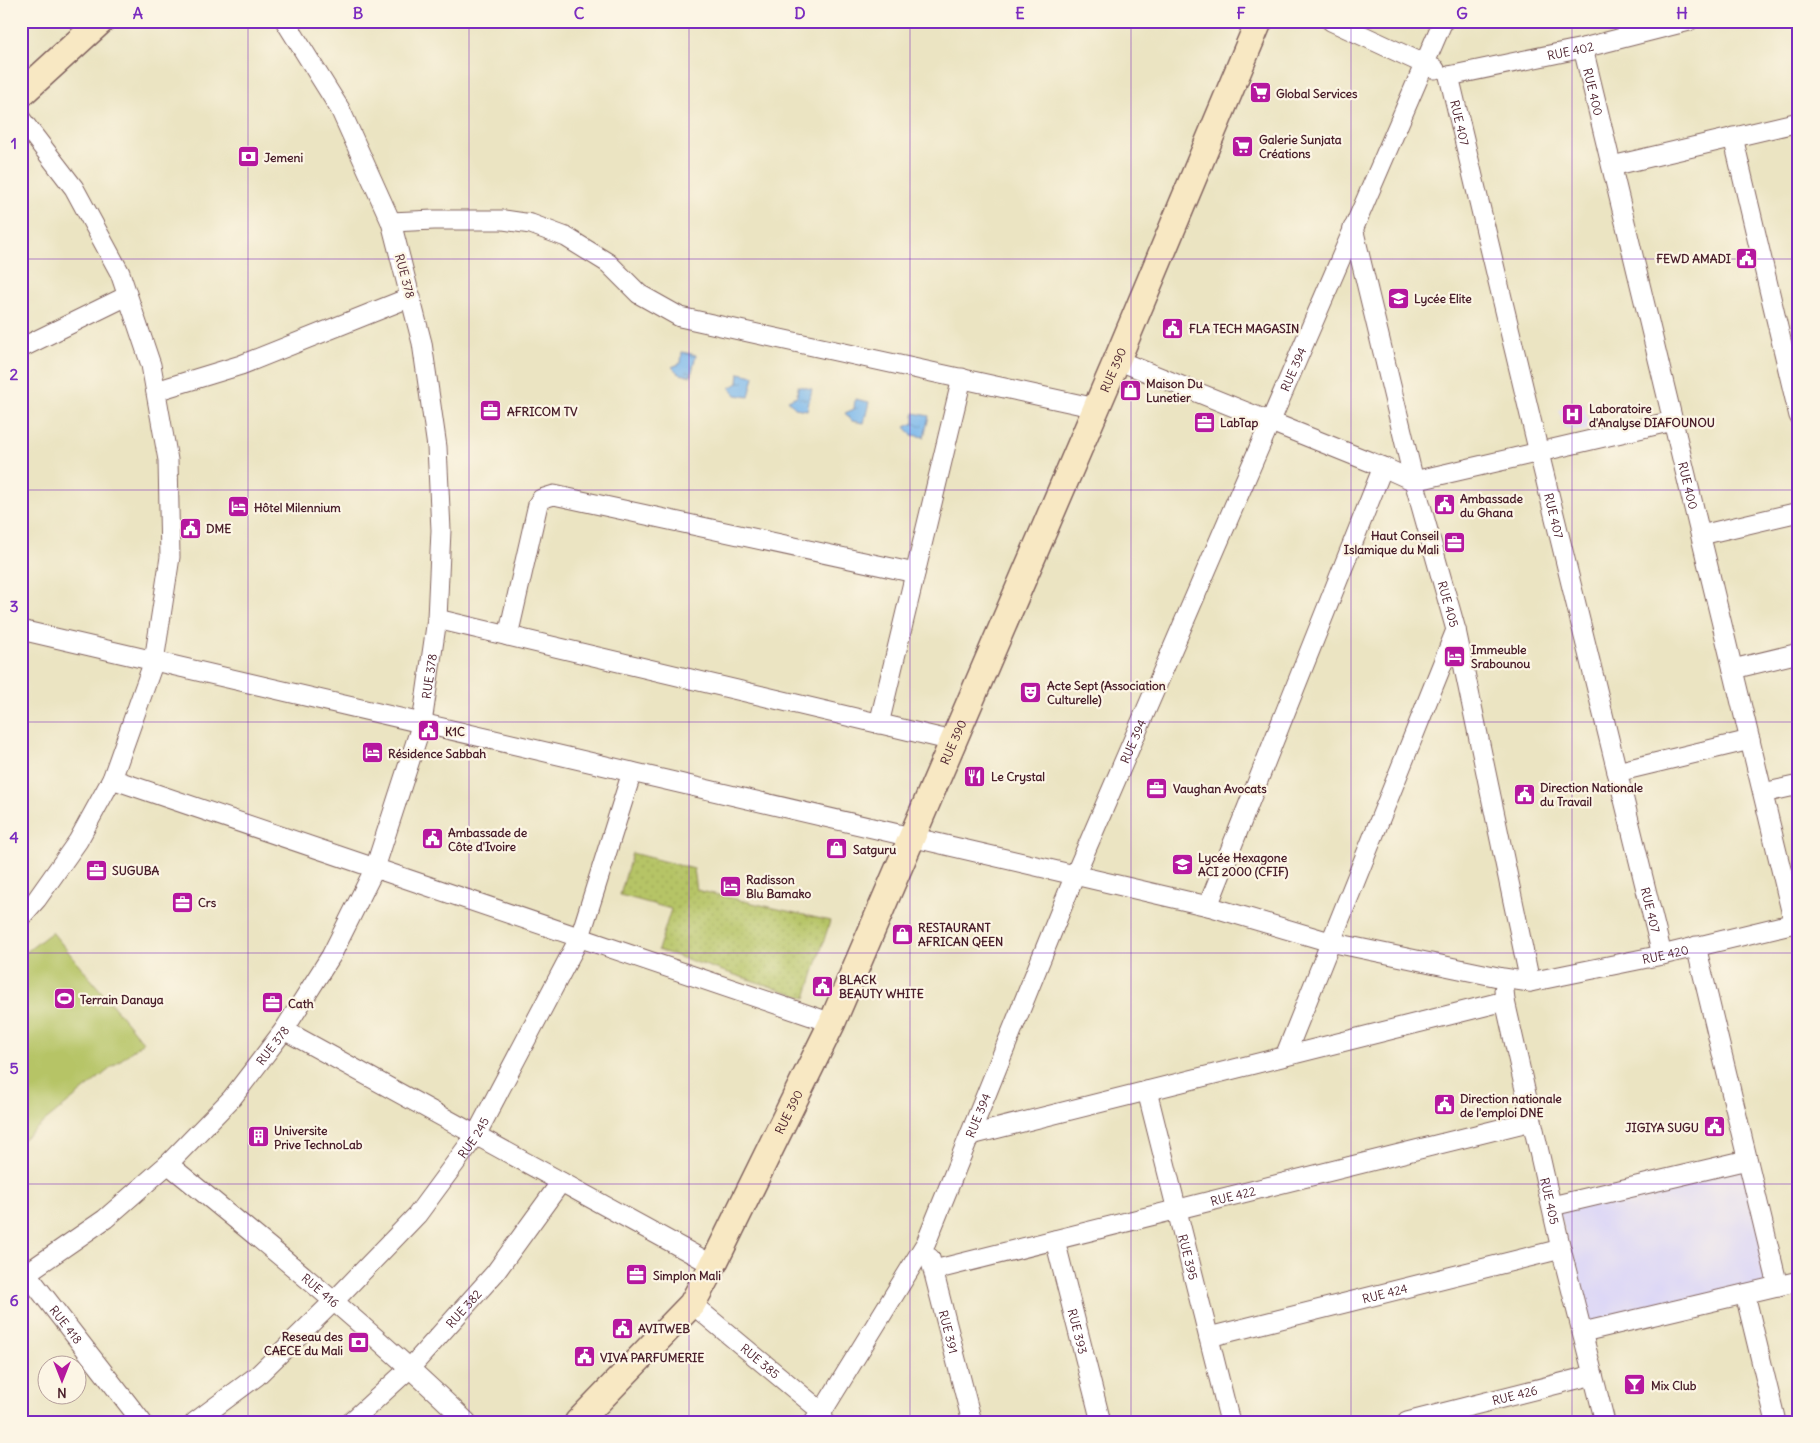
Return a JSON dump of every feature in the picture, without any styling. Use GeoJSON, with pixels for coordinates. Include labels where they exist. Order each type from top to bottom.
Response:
{"type":"FeatureCollection","features":[{"type":"Feature","properties":{"kind":"street"},"geometry":{"type":"LineString","coordinates":[[21,78],[81,21]]}},
{"type":"Feature","properties":{"kind":"street"},"geometry":{"type":"LineString","coordinates":[[21,94],[101,21]]}},
{"type":"Feature","properties":{"kind":"street","name":"RUE 378"},"geometry":{"type":"LineString","coordinates":[[24,1275],[105,1219],[168,1164],[232,1098],[284,1030],[331,956],[374,868],[422,723],[437,619],[441,530],[437,446],[422,343],[391,222],[340,108],[285,21]]}},
{"type":"Feature","properties":{"kind":"street","name":"RUE 390"},"geometry":{"type":"LineString","coordinates":[[578,1422],[692,1304],[714,1266],[832,1023],[1117,360],[1258,21]]}},
{"type":"Feature","properties":{"kind":"street"},"geometry":{"type":"LineString","coordinates":[[1331,21],[1450,76]]}},
{"type":"Feature","properties":{"kind":"street","name":"RUE 394"},"geometry":{"type":"LineString","coordinates":[[820,1418],[926,1243],[1075,875],[1443,21]]}},
{"type":"Feature","properties":{"kind":"street","name":"RUE 402"},"geometry":{"type":"LineString","coordinates":[[1450,76],[1583,48],[1688,21]]}},
{"type":"Feature","properties":{"kind":"street","name":"RUE 400"},"geometry":{"type":"LineString","coordinates":[[1583,48],[1796,923]]}},
{"type":"Feature","properties":{"kind":"street","name":"RUE 407"},"geometry":{"type":"LineString","coordinates":[[1450,76],[1539,453],[1662,955]]}},
{"type":"Feature","properties":{"kind":"street"},"geometry":{"type":"LineString","coordinates":[[21,119],[74,188],[120,273],[151,365],[156,391],[168,460],[170,557],[154,661],[112,779],[78,841],[37,899],[21,916]]}},
{"type":"Feature","properties":{"kind":"street"},"geometry":{"type":"LineString","coordinates":[[1612,166],[1799,122]]}},
{"type":"Feature","properties":{"kind":"street"},"geometry":{"type":"LineString","coordinates":[[1733,137],[1799,416]]}},
{"type":"Feature","properties":{"kind":"street"},"geometry":{"type":"LineString","coordinates":[[391,222],[504,220],[531,224],[566,237],[608,263],[639,294],[680,317],[1096,408]]}},
{"type":"Feature","properties":{"kind":"street","name":"RUE 405"},"geometry":{"type":"LineString","coordinates":[[1353,228],[1414,481],[1456,630],[1530,982]]}},
{"type":"Feature","properties":{"kind":"street"},"geometry":{"type":"LineString","coordinates":[[21,348],[127,296]]}},
{"type":"Feature","properties":{"kind":"street"},"geometry":{"type":"LineString","coordinates":[[156,391],[241,365],[411,297]]}},
{"type":"Feature","properties":{"kind":"street"},"geometry":{"type":"LineString","coordinates":[[1117,360],[1414,481],[1673,421]]}},
{"type":"Feature","properties":{"kind":"street"},"geometry":{"type":"LineString","coordinates":[[879,724],[962,378]]}},
{"type":"Feature","properties":{"kind":"street"},"geometry":{"type":"LineString","coordinates":[[1208,906],[1383,467]]}},
{"type":"Feature","properties":{"kind":"street"},"geometry":{"type":"LineString","coordinates":[[508,636],[538,504],[541,499],[554,494],[915,573]]}},
{"type":"Feature","properties":{"kind":"street"},"geometry":{"type":"LineString","coordinates":[[1701,535],[1799,512]]}},
{"type":"Feature","properties":{"kind":"street"},"geometry":{"type":"LineString","coordinates":[[437,619],[953,742]]}},
{"type":"Feature","properties":{"kind":"street","name":"RUE 420"},"geometry":{"type":"LineString","coordinates":[[21,630],[1208,906],[1330,942],[1503,978],[1530,982],[1662,955],[1796,923]]}},
{"type":"Feature","properties":{"kind":"street"},"geometry":{"type":"LineString","coordinates":[[1285,1056],[1456,630]]}},
{"type":"Feature","properties":{"kind":"street"},"geometry":{"type":"LineString","coordinates":[[1733,669],[1799,653]]}},
{"type":"Feature","properties":{"kind":"street"},"geometry":{"type":"LineString","coordinates":[[1617,772],[1750,740]]}},
{"type":"Feature","properties":{"kind":"street","name":"RUE 245"},"geometry":{"type":"LineString","coordinates":[[194,1422],[257,1376],[335,1300],[416,1215],[476,1135],[580,937],[632,772]]}},
{"type":"Feature","properties":{"kind":"street"},"geometry":{"type":"LineString","coordinates":[[112,779],[832,1023]]}},
{"type":"Feature","properties":{"kind":"street"},"geometry":{"type":"LineString","coordinates":[[1763,793],[1799,785]]}},
{"type":"Feature","properties":{"kind":"street"},"geometry":{"type":"LineString","coordinates":[[1696,946],[1778,1286]]}},
{"type":"Feature","properties":{"kind":"street","name":"RUE 405"},"geometry":{"type":"LineString","coordinates":[[1503,978],[1505,1001],[1561,1249],[1605,1422]]}},
{"type":"Feature","properties":{"kind":"street"},"geometry":{"type":"LineString","coordinates":[[971,1135],[1505,1001]]}},
{"type":"Feature","properties":{"kind":"street"},"geometry":{"type":"LineString","coordinates":[[284,1030],[714,1266]]}},
{"type":"Feature","properties":{"kind":"street","name":"RUE 395"},"geometry":{"type":"LineString","coordinates":[[1147,1091],[1230,1422]]}},
{"type":"Feature","properties":{"kind":"street","name":"RUE 422"},"geometry":{"type":"LineString","coordinates":[[934,1270],[1532,1121]]}},
{"type":"Feature","properties":{"kind":"street"},"geometry":{"type":"LineString","coordinates":[[1552,1206],[1748,1160]]}},
{"type":"Feature","properties":{"kind":"street","name":"RUE 416"},"geometry":{"type":"LineString","coordinates":[[168,1164],[335,1300],[411,1367],[467,1422]]}},
{"type":"Feature","properties":{"kind":"street","name":"RUE 382"},"geometry":{"type":"LineString","coordinates":[[351,1422],[411,1367],[495,1273],[562,1182]]}},
{"type":"Feature","properties":{"kind":"street","name":"RUE 393"},"geometry":{"type":"LineString","coordinates":[[1054,1240],[1100,1422]]}},
{"type":"Feature","properties":{"kind":"street","name":"RUE 391"},"geometry":{"type":"LineString","coordinates":[[926,1243],[972,1422]]}},
{"type":"Feature","properties":{"kind":"street","name":"RUE 424"},"geometry":{"type":"LineString","coordinates":[[1209,1337],[1561,1249]]}},
{"type":"Feature","properties":{"kind":"street","name":"RUE 418"},"geometry":{"type":"LineString","coordinates":[[24,1275],[142,1422]]}},
{"type":"Feature","properties":{"kind":"street"},"geometry":{"type":"LineString","coordinates":[[1583,1332],[1799,1281]]}},
{"type":"Feature","properties":{"kind":"street"},"geometry":{"type":"LineString","coordinates":[[1745,1294],[1776,1422]]}},
{"type":"Feature","properties":{"kind":"street","name":"RUE 385"},"geometry":{"type":"LineString","coordinates":[[692,1304],[820,1418]]}},
{"type":"Feature","properties":{"kind":"street","name":"RUE 426"},"geometry":{"type":"LineString","coordinates":[[1407,1422],[1593,1375]]}},
{"type":"Feature","properties":{"kind":"shaded area","name":"Laboratoire d'Analyse DIAFOUNOU"},"geometry":{"type":"Polygon","coordinates":[[[1583,403],[1588,422],[1599,419],[1601,427],[1583,431],[1564,428],[1559,410],[1583,403]]]}},
{"type":"Feature","properties":{"kind":"shaded area"},"geometry":{"type":"Polygon","coordinates":[[[1745,1165],[1773,1283],[1590,1327],[1559,1210],[1745,1165]]]}},
{"type":"Feature","properties":{"kind":"green space"},"geometry":{"type":"Polygon","coordinates":[[[632,853],[694,869],[697,890],[830,921],[806,998],[658,950],[671,909],[620,895],[632,853]]]}},
{"type":"Feature","properties":{"kind":"green space","name":"Terrain Danaya"},"geometry":{"type":"Polygon","coordinates":[[[52,932],[143,1042],[21,1141],[21,956],[52,932]]]}},
{"type":"Feature","properties":{"kind":"water"},"geometry":{"type":"Polygon","coordinates":[[[682,352],[696,355],[691,376],[679,374],[672,367],[681,363],[682,352]]]}},
{"type":"Feature","properties":{"kind":"water"},"geometry":{"type":"Polygon","coordinates":[[[739,373],[754,376],[749,397],[736,395],[730,388],[738,383],[739,373]]]}},
{"type":"Feature","properties":{"kind":"water"},"geometry":{"type":"Polygon","coordinates":[[[798,386],[812,389],[807,410],[795,408],[788,400],[797,396],[798,386]]]}},
{"type":"Feature","properties":{"kind":"water"},"geometry":{"type":"Polygon","coordinates":[[[855,399],[869,402],[864,423],[852,421],[845,413],[854,409],[855,399]]]}},
{"type":"Feature","properties":{"kind":"water"},"geometry":{"type":"Polygon","coordinates":[[[914,413],[929,416],[924,437],[912,435],[905,427],[914,423],[914,413]]]}},
{"type":"Feature","properties":{"kind":"place","name":"Global Services"},"geometry":{"type":"Point","coordinates":[1260,93]}},
{"type":"Feature","properties":{"kind":"place","name":"Galerie Sunjata Créations"},"geometry":{"type":"Point","coordinates":[1243,146]}},
{"type":"Feature","properties":{"kind":"place","name":"Jemeni"},"geometry":{"type":"Point","coordinates":[248,157]}},
{"type":"Feature","properties":{"kind":"place","name":"FEWD AMADI"},"geometry":{"type":"Point","coordinates":[1747,258]}},
{"type":"Feature","properties":{"kind":"place","name":"Lycée Elite"},"geometry":{"type":"Point","coordinates":[1398,298]}},
{"type":"Feature","properties":{"kind":"place","name":"FLA TECH MAGASIN"},"geometry":{"type":"Point","coordinates":[1173,328]}},
{"type":"Feature","properties":{"kind":"place","name":"Maison Du Lunetier"},"geometry":{"type":"Point","coordinates":[1130,390]}},
{"type":"Feature","properties":{"kind":"place","name":"AFRICOM TV"},"geometry":{"type":"Point","coordinates":[491,411]}},
{"type":"Feature","properties":{"kind":"place","name":"Laboratoire d'Analyse DIAFOUNOU"},"geometry":{"type":"Point","coordinates":[1573,415]}},
{"type":"Feature","properties":{"kind":"place","name":"LabTap"},"geometry":{"type":"Point","coordinates":[1204,422]}},
{"type":"Feature","properties":{"kind":"place","name":"Ambassade du Ghana"},"geometry":{"type":"Point","coordinates":[1444,505]}},
{"type":"Feature","properties":{"kind":"place","name":"Hôtel Milennium"},"geometry":{"type":"Point","coordinates":[238,507]}},
{"type":"Feature","properties":{"kind":"place","name":"DME"},"geometry":{"type":"Point","coordinates":[190,528]}},
{"type":"Feature","properties":{"kind":"place","name":"Haut Conseil Islamique du Mali"},"geometry":{"type":"Point","coordinates":[1455,542]}},
{"type":"Feature","properties":{"kind":"place","name":"Immeuble Srabounou"},"geometry":{"type":"Point","coordinates":[1455,656]}},
{"type":"Feature","properties":{"kind":"place","name":"Acte Sept (Association Culturelle)"},"geometry":{"type":"Point","coordinates":[1031,692]}},
{"type":"Feature","properties":{"kind":"place","name":"K1C"},"geometry":{"type":"Point","coordinates":[429,731]}},
{"type":"Feature","properties":{"kind":"place","name":"Résidence Sabbah"},"geometry":{"type":"Point","coordinates":[372,753]}},
{"type":"Feature","properties":{"kind":"place","name":"Le Crystal"},"geometry":{"type":"Point","coordinates":[975,776]}},
{"type":"Feature","properties":{"kind":"place","name":"Vaughan Avocats"},"geometry":{"type":"Point","coordinates":[1157,788]}},
{"type":"Feature","properties":{"kind":"place","name":"Direction Nationale du Travail"},"geometry":{"type":"Point","coordinates":[1524,794]}},
{"type":"Feature","properties":{"kind":"place","name":"Ambassade de Côte d'Ivoire"},"geometry":{"type":"Point","coordinates":[432,839]}},
{"type":"Feature","properties":{"kind":"place","name":"Satguru"},"geometry":{"type":"Point","coordinates":[837,849]}},
{"type":"Feature","properties":{"kind":"place","name":"Lycée Hexagone ACI 2000 (CFIF)"},"geometry":{"type":"Point","coordinates":[1182,864]}},
{"type":"Feature","properties":{"kind":"place","name":"SUGUBA"},"geometry":{"type":"Point","coordinates":[96,870]}},
{"type":"Feature","properties":{"kind":"place","name":"Radisson Blu Bamako"},"geometry":{"type":"Point","coordinates":[730,886]}},
{"type":"Feature","properties":{"kind":"place","name":"Crs"},"geometry":{"type":"Point","coordinates":[182,902]}},
{"type":"Feature","properties":{"kind":"place","name":"RESTAURANT AFRICAN QEEN"},"geometry":{"type":"Point","coordinates":[902,934]}},
{"type":"Feature","properties":{"kind":"place","name":"BLACK BEAUTY WHITE"},"geometry":{"type":"Point","coordinates":[823,986]}},
{"type":"Feature","properties":{"kind":"place","name":"Terrain Danaya"},"geometry":{"type":"Point","coordinates":[64,999]}},
{"type":"Feature","properties":{"kind":"place","name":"Cath"},"geometry":{"type":"Point","coordinates":[272,1003]}},
{"type":"Feature","properties":{"kind":"place","name":"Direction nationale de l'emploi DNE"},"geometry":{"type":"Point","coordinates":[1444,1105]}},
{"type":"Feature","properties":{"kind":"place","name":"JIGIYA SUGU"},"geometry":{"type":"Point","coordinates":[1715,1127]}},
{"type":"Feature","properties":{"kind":"place","name":"Universite Prive TechnoLab"},"geometry":{"type":"Point","coordinates":[258,1137]}},
{"type":"Feature","properties":{"kind":"place","name":"Simplon Mali"},"geometry":{"type":"Point","coordinates":[637,1275]}},
{"type":"Feature","properties":{"kind":"place","name":"AVITWEB"},"geometry":{"type":"Point","coordinates":[622,1328]}},
{"type":"Feature","properties":{"kind":"place","name":"Reseau des CAECE du Mali"},"geometry":{"type":"Point","coordinates":[359,1343]}},
{"type":"Feature","properties":{"kind":"place","name":"VIVA PARFUMERIE"},"geometry":{"type":"Point","coordinates":[584,1357]}},
{"type":"Feature","properties":{"kind":"place","name":"Mix Club"},"geometry":{"type":"Point","coordinates":[1635,1385]}}]}
